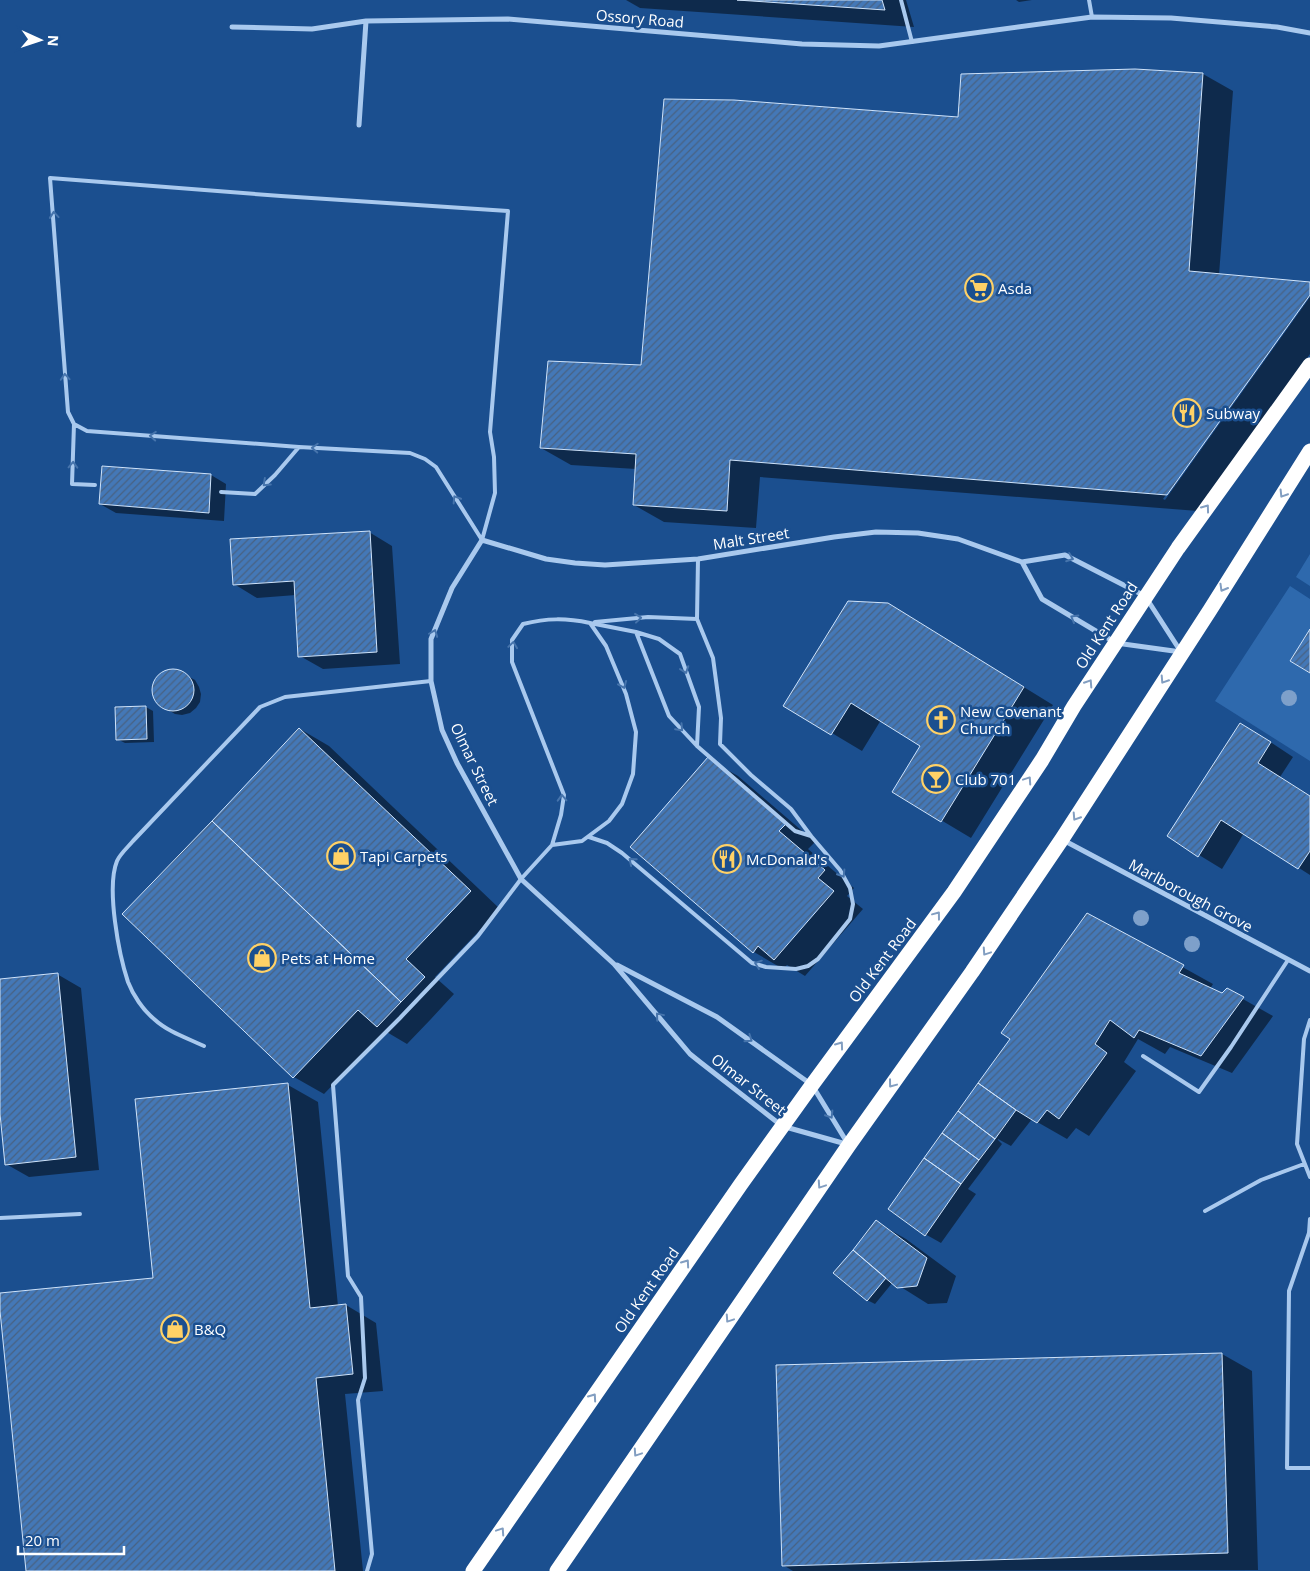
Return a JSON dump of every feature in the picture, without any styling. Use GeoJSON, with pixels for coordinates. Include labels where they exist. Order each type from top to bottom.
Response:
{"type":"FeatureCollection","features":[{"type":"Feature","properties":{"kind":"highway","name":"Old Kent Road"},"geometry":{"type":"LineString","coordinates":[[473,1571],[782,1126],[954,892],[1042,760],[1145,596],[1310,365]]}},
{"type":"Feature","properties":{"kind":"highway"},"geometry":{"type":"LineString","coordinates":[[557,1571],[849,1145],[972,972],[1062,839],[1310,452]]}},
{"type":"Feature","properties":{"kind":"street","name":"Ossory Road"},"geometry":{"type":"LineString","coordinates":[[232,27],[312,29],[366,21],[508,18],[802,44],[879,46],[1092,17],[1171,18],[1277,27],[1310,33]]}},
{"type":"Feature","properties":{"kind":"street"},"geometry":{"type":"LineString","coordinates":[[359,125],[366,21]]}},
{"type":"Feature","properties":{"kind":"street","name":"Malt Street"},"geometry":{"type":"LineString","coordinates":[[482,540],[546,559],[605,565],[698,560],[834,537],[876,532],[918,533],[958,539],[1022,562],[1065,555],[1145,596],[1182,652]]}},
{"type":"Feature","properties":{"kind":"street","name":"Olmar Street"},"geometry":{"type":"LineString","coordinates":[[482,540],[452,588],[431,640],[431,681],[442,730],[457,762],[521,879],[614,964],[690,1054],[782,1126],[849,1145]]}},
{"type":"Feature","properties":{"kind":"street"},"geometry":{"type":"LineString","coordinates":[[1022,562],[1042,599],[1116,643],[1182,652]]}},
{"type":"Feature","properties":{"kind":"street","name":"Marlborough Grove"},"geometry":{"type":"LineString","coordinates":[[1062,839],[1310,971]]}},
{"type":"Feature","properties":{"kind":"street","name":"Olmar Street"},"geometry":{"type":"LineString","coordinates":[[614,964],[717,1017],[812,1084],[849,1145]]}},
{"type":"Feature","properties":{"kind":"lane"},"geometry":{"type":"LineString","coordinates":[[901,0],[912,42]]}},
{"type":"Feature","properties":{"kind":"lane"},"geometry":{"type":"LineString","coordinates":[[1089,0],[1092,17]]}},
{"type":"Feature","properties":{"kind":"lane"},"geometry":{"type":"LineString","coordinates":[[95,485],[72,484],[74,424],[68,412],[50,178],[508,211],[490,432],[494,457],[495,493],[482,540]]}},
{"type":"Feature","properties":{"kind":"lane"},"geometry":{"type":"LineString","coordinates":[[74,424],[87,431],[299,447],[410,453],[425,459],[436,467],[482,540]]}},
{"type":"Feature","properties":{"kind":"lane"},"geometry":{"type":"LineString","coordinates":[[221,492],[255,494],[275,475],[299,447]]}},
{"type":"Feature","properties":{"kind":"lane"},"geometry":{"type":"LineString","coordinates":[[589,837],[607,843],[622,853],[752,963],[766,967],[796,969],[808,966],[818,959],[850,919],[853,904],[850,888],[840,870],[791,809],[751,775],[720,744],[721,718],[712,658],[697,619],[698,560]]}},
{"type":"Feature","properties":{"kind":"lane"},"geometry":{"type":"LineString","coordinates":[[590,623],[648,617],[697,619]]}},
{"type":"Feature","properties":{"kind":"lane"},"geometry":{"type":"LineString","coordinates":[[367,1571],[372,1554],[358,1400],[366,1378],[361,1297],[348,1276],[333,1085],[478,936],[521,879],[552,845],[561,815],[564,795],[512,662],[512,640],[523,624],[543,619],[574,620],[636,632],[659,639],[680,654],[699,707],[697,746]]}},
{"type":"Feature","properties":{"kind":"lane"},"geometry":{"type":"LineString","coordinates":[[552,845],[582,841],[609,821],[622,804],[633,774],[636,732],[626,694],[606,646],[590,623]]}},
{"type":"Feature","properties":{"kind":"lane"},"geometry":{"type":"LineString","coordinates":[[636,632],[669,716],[697,746],[795,831],[811,836]]}},
{"type":"Feature","properties":{"kind":"lane"},"geometry":{"type":"LineString","coordinates":[[204,1046],[173,1032],[154,1019],[138,1000],[128,982],[114,918],[112,891],[117,860],[260,707],[285,697],[431,681]]}},
{"type":"Feature","properties":{"kind":"lane"},"geometry":{"type":"LineString","coordinates":[[1143,1056],[1200,1092],[1232,1047],[1288,960]]}},
{"type":"Feature","properties":{"kind":"lane"},"geometry":{"type":"LineString","coordinates":[[1310,1020],[1304,1039],[1297,1144],[1310,1177]]}},
{"type":"Feature","properties":{"kind":"lane"},"geometry":{"type":"LineString","coordinates":[[1205,1211],[1261,1180],[1304,1164]]}},
{"type":"Feature","properties":{"kind":"lane"},"geometry":{"type":"LineString","coordinates":[[0,1218],[80,1214]]}},
{"type":"Feature","properties":{"kind":"lane"},"geometry":{"type":"LineString","coordinates":[[1310,1220],[1309,1233],[1289,1291],[1286,1424],[1287,1468],[1310,1468]]}},
{"type":"Feature","properties":{"kind":"shaded area"},"geometry":{"type":"Polygon","coordinates":[[[1310,554],[1310,586],[1296,577],[1310,554]]]}},
{"type":"Feature","properties":{"kind":"shaded area"},"geometry":{"type":"Polygon","coordinates":[[[1290,586],[1310,599],[1310,629],[1290,661],[1310,673],[1310,761],[1215,701],[1290,586]]]}},
{"type":"Feature","properties":{"kind":"building"},"geometry":{"type":"Polygon","coordinates":[[[737,0],[882,0],[885,10],[737,0]]]}},
{"type":"Feature","properties":{"kind":"building","name":"Asda"},"geometry":{"type":"Polygon","coordinates":[[[1135,69],[1203,73],[1189,271],[1310,282],[1310,295],[1167,495],[730,460],[727,511],[633,505],[636,454],[540,448],[548,361],[641,365],[664,99],[734,100],[958,117],[961,74],[1135,69]]]}},
{"type":"Feature","properties":{"kind":"building"},"geometry":{"type":"Polygon","coordinates":[[[102,466],[211,474],[209,513],[99,504],[102,466]]]}},
{"type":"Feature","properties":{"kind":"building"},"geometry":{"type":"Polygon","coordinates":[[[370,531],[377,652],[298,657],[294,581],[233,585],[230,539],[370,531]]]}},
{"type":"Feature","properties":{"kind":"building","name":"New Covenant Church"},"geometry":{"type":"Polygon","coordinates":[[[848,601],[888,603],[1024,687],[941,822],[892,792],[920,746],[851,703],[831,735],[783,706],[848,601]]]}},
{"type":"Feature","properties":{"kind":"building"},"geometry":{"type":"Polygon","coordinates":[[[1310,629],[1310,673],[1290,661],[1310,629]]]}},
{"type":"Feature","properties":{"kind":"building"},"geometry":{"type":"Polygon","coordinates":[[[173,669],[188,675],[194,690],[188,705],[173,711],[158,705],[152,690],[158,675],[173,669]]]}},
{"type":"Feature","properties":{"kind":"building"},"geometry":{"type":"Polygon","coordinates":[[[146,706],[147,739],[116,740],[115,707],[146,706]]]}},
{"type":"Feature","properties":{"kind":"building"},"geometry":{"type":"Polygon","coordinates":[[[1240,723],[1271,742],[1258,763],[1310,796],[1310,851],[1298,869],[1221,820],[1198,857],[1167,836],[1240,723]]]}},
{"type":"Feature","properties":{"kind":"building","name":"Tapi Carpets"},"geometry":{"type":"Polygon","coordinates":[[[299,728],[471,891],[406,959],[425,977],[401,1002],[212,821],[299,728]]]}},
{"type":"Feature","properties":{"kind":"building","name":"McDonald's"},"geometry":{"type":"Polygon","coordinates":[[[708,757],[786,824],[779,831],[825,870],[818,878],[834,891],[774,960],[758,946],[753,953],[630,847],[708,757]]]}},
{"type":"Feature","properties":{"kind":"building","name":"Pets at Home"},"geometry":{"type":"Polygon","coordinates":[[[212,821],[401,1002],[377,1027],[358,1010],[293,1078],[122,914],[212,821]]]}},
{"type":"Feature","properties":{"kind":"building"},"geometry":{"type":"Polygon","coordinates":[[[1087,913],[1184,965],[1179,973],[1222,993],[1227,988],[1244,997],[1201,1056],[1139,1030],[1134,1038],[1110,1020],[1095,1044],[1107,1053],[1059,1119],[1047,1110],[1037,1123],[978,1083],[1010,1039],[1001,1033],[1087,913]]]}},
{"type":"Feature","properties":{"kind":"building"},"geometry":{"type":"Polygon","coordinates":[[[58,973],[76,1157],[5,1165],[0,1114],[0,979],[58,973]]]}},
{"type":"Feature","properties":{"kind":"building","name":"B&Q"},"geometry":{"type":"Polygon","coordinates":[[[288,1083],[310,1308],[346,1304],[353,1374],[316,1378],[335,1571],[26,1571],[0,1311],[0,1293],[153,1278],[135,1099],[288,1083]]]}},
{"type":"Feature","properties":{"kind":"building"},"geometry":{"type":"Polygon","coordinates":[[[978,1083],[1016,1110],[995,1139],[958,1111],[978,1083]]]}},
{"type":"Feature","properties":{"kind":"building"},"geometry":{"type":"Polygon","coordinates":[[[958,1111],[995,1139],[979,1160],[942,1133],[958,1111]]]}},
{"type":"Feature","properties":{"kind":"building"},"geometry":{"type":"Polygon","coordinates":[[[942,1133],[979,1160],[961,1184],[924,1158],[942,1133]]]}},
{"type":"Feature","properties":{"kind":"building"},"geometry":{"type":"Polygon","coordinates":[[[924,1158],[961,1184],[925,1236],[888,1209],[924,1158]]]}},
{"type":"Feature","properties":{"kind":"building"},"geometry":{"type":"Polygon","coordinates":[[[876,1220],[927,1258],[917,1286],[897,1288],[853,1250],[876,1220]]]}},
{"type":"Feature","properties":{"kind":"building"},"geometry":{"type":"Polygon","coordinates":[[[853,1250],[886,1278],[867,1301],[833,1273],[853,1250]]]}},
{"type":"Feature","properties":{"kind":"building"},"geometry":{"type":"Polygon","coordinates":[[[1222,1353],[1228,1553],[782,1566],[776,1365],[1222,1353]]]}},
{"type":"Feature","properties":{"kind":"place","name":"Asda"},"geometry":{"type":"Point","coordinates":[979,288]}},
{"type":"Feature","properties":{"kind":"place","name":"Subway"},"geometry":{"type":"Point","coordinates":[1187,413]}},
{"type":"Feature","properties":{"kind":"place","name":"New Covenant Church"},"geometry":{"type":"Point","coordinates":[941,720]}},
{"type":"Feature","properties":{"kind":"place","name":"Club 701"},"geometry":{"type":"Point","coordinates":[936,779]}},
{"type":"Feature","properties":{"kind":"place","name":"Tapi Carpets"},"geometry":{"type":"Point","coordinates":[341,856]}},
{"type":"Feature","properties":{"kind":"place","name":"McDonald's"},"geometry":{"type":"Point","coordinates":[727,859]}},
{"type":"Feature","properties":{"kind":"place","name":"Pets at Home"},"geometry":{"type":"Point","coordinates":[262,958]}},
{"type":"Feature","properties":{"kind":"place","name":"B&Q"},"geometry":{"type":"Point","coordinates":[175,1329]}}]}
